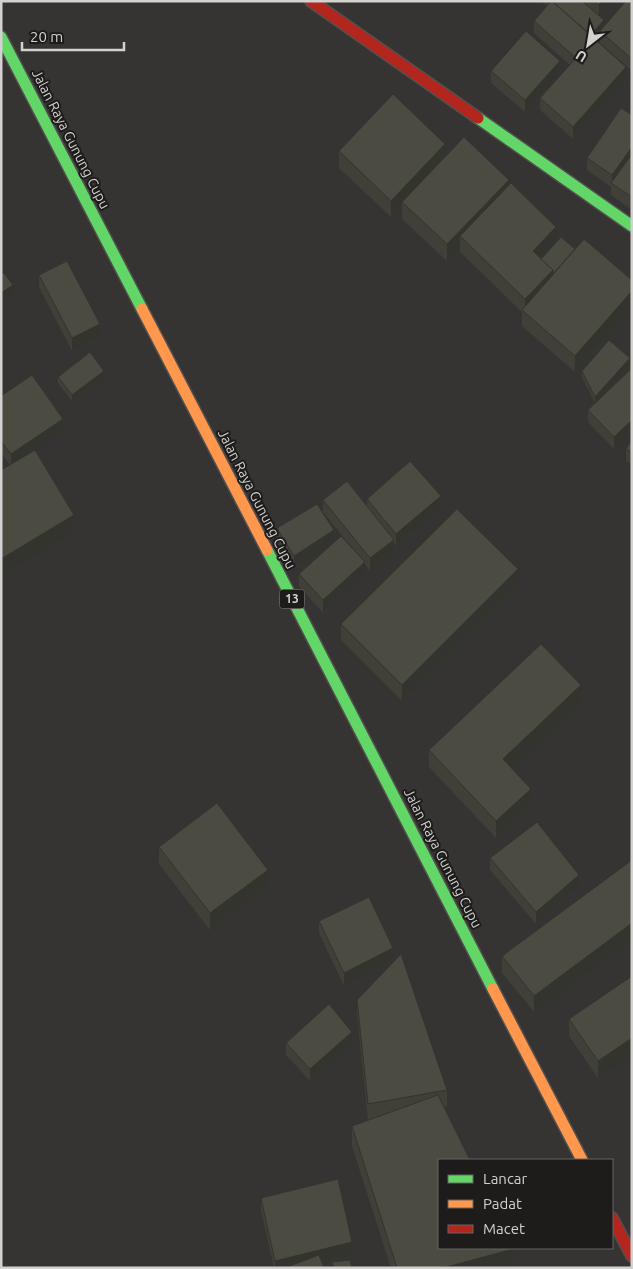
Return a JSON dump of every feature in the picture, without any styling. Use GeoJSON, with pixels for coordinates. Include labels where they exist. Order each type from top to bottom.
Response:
{"type":"FeatureCollection","features":[{"type":"Feature","properties":{"kind":"main road"},"geometry":{"type":"LineString","coordinates":[[311,1],[632,226]]}},
{"type":"Feature","properties":{"kind":"main road","name":"Jalan Raya Gunung Cupu"},"geometry":{"type":"LineString","coordinates":[[1,37],[581,1159]]}},
{"type":"Feature","properties":{"kind":"main road"},"geometry":{"type":"LineString","coordinates":[[613,1220],[632,1256]]}},
{"type":"Feature","properties":{"kind":"building"},"geometry":{"type":"Polygon","coordinates":[[[551,1],[626,67],[573,127],[540,98],[576,58],[534,21],[551,1]]]}},
{"type":"Feature","properties":{"kind":"building"},"geometry":{"type":"Polygon","coordinates":[[[552,1],[582,1],[604,20],[591,35],[552,1]]]}},
{"type":"Feature","properties":{"kind":"building"},"geometry":{"type":"Polygon","coordinates":[[[594,1],[602,1],[599,5],[594,1]]]}},
{"type":"Feature","properties":{"kind":"building"},"geometry":{"type":"Polygon","coordinates":[[[626,1],[632,1],[632,59],[600,31],[626,1]]]}},
{"type":"Feature","properties":{"kind":"building"},"geometry":{"type":"Polygon","coordinates":[[[526,31],[560,61],[525,100],[491,71],[526,31]]]}},
{"type":"Feature","properties":{"kind":"building"},"geometry":{"type":"Polygon","coordinates":[[[393,94],[445,144],[391,201],[339,151],[393,94]]]}},
{"type":"Feature","properties":{"kind":"building"},"geometry":{"type":"Polygon","coordinates":[[[621,108],[632,115],[632,147],[612,175],[587,158],[621,108]]]}},
{"type":"Feature","properties":{"kind":"building"},"geometry":{"type":"Polygon","coordinates":[[[464,137],[509,180],[447,244],[402,202],[464,137]]]}},
{"type":"Feature","properties":{"kind":"building"},"geometry":{"type":"Polygon","coordinates":[[[632,154],[632,197],[611,183],[632,154]]]}},
{"type":"Feature","properties":{"kind":"building"},"geometry":{"type":"Polygon","coordinates":[[[511,183],[556,227],[533,251],[553,270],[525,299],[460,236],[511,183]]]}},
{"type":"Feature","properties":{"kind":"building"},"geometry":{"type":"Polygon","coordinates":[[[561,237],[575,249],[553,274],[553,270],[541,259],[561,237]]]}},
{"type":"Feature","properties":{"kind":"building"},"geometry":{"type":"Polygon","coordinates":[[[584,239],[632,280],[632,291],[575,356],[522,310],[584,239]]]}},
{"type":"Feature","properties":{"kind":"building"},"geometry":{"type":"Polygon","coordinates":[[[67,261],[100,324],[72,338],[39,275],[67,261]]]}},
{"type":"Feature","properties":{"kind":"building"},"geometry":{"type":"Polygon","coordinates":[[[4,273],[13,285],[1,293],[1,274],[4,273]]]}},
{"type":"Feature","properties":{"kind":"building"},"geometry":{"type":"Polygon","coordinates":[[[609,340],[630,358],[595,397],[582,371],[609,340]]]}},
{"type":"Feature","properties":{"kind":"building"},"geometry":{"type":"Polygon","coordinates":[[[90,352],[104,371],[72,395],[58,377],[90,352]]]}},
{"type":"Feature","properties":{"kind":"building"},"geometry":{"type":"Polygon","coordinates":[[[632,368],[632,420],[614,437],[588,410],[632,368]]]}},
{"type":"Feature","properties":{"kind":"building"},"geometry":{"type":"Polygon","coordinates":[[[32,375],[63,419],[11,454],[1,441],[1,396],[32,375]]]}},
{"type":"Feature","properties":{"kind":"building"},"geometry":{"type":"Polygon","coordinates":[[[632,440],[632,452],[626,449],[632,440]]]}},
{"type":"Feature","properties":{"kind":"building"},"geometry":{"type":"Polygon","coordinates":[[[35,450],[74,515],[1,559],[1,470],[35,450]]]}},
{"type":"Feature","properties":{"kind":"building"},"geometry":{"type":"Polygon","coordinates":[[[410,461],[441,496],[396,534],[367,499],[410,461]]]}},
{"type":"Feature","properties":{"kind":"building"},"geometry":{"type":"Polygon","coordinates":[[[347,481],[394,540],[370,558],[323,500],[347,481]]]}},
{"type":"Feature","properties":{"kind":"building"},"geometry":{"type":"Polygon","coordinates":[[[317,504],[334,530],[294,556],[277,528],[317,504]]]}},
{"type":"Feature","properties":{"kind":"building"},"geometry":{"type":"Polygon","coordinates":[[[457,509],[518,569],[402,685],[341,624],[457,509]]]}},
{"type":"Feature","properties":{"kind":"building"},"geometry":{"type":"Polygon","coordinates":[[[341,536],[365,562],[323,600],[299,574],[341,536]]]}},
{"type":"Feature","properties":{"kind":"building"},"geometry":{"type":"Polygon","coordinates":[[[541,644],[581,685],[503,759],[531,789],[496,821],[429,750],[541,644]]]}},
{"type":"Feature","properties":{"kind":"building"},"geometry":{"type":"Polygon","coordinates":[[[217,803],[268,870],[210,913],[159,847],[217,803]]]}},
{"type":"Feature","properties":{"kind":"building"},"geometry":{"type":"Polygon","coordinates":[[[537,822],[579,875],[536,912],[490,858],[537,822]]]}},
{"type":"Feature","properties":{"kind":"building"},"geometry":{"type":"Polygon","coordinates":[[[632,860],[632,923],[534,996],[502,956],[632,860]]]}},
{"type":"Feature","properties":{"kind":"building"},"geometry":{"type":"Polygon","coordinates":[[[369,897],[393,948],[344,973],[319,921],[369,897]]]}},
{"type":"Feature","properties":{"kind":"building"},"geometry":{"type":"Polygon","coordinates":[[[401,954],[447,1090],[368,1104],[357,1000],[401,954]]]}},
{"type":"Feature","properties":{"kind":"building"},"geometry":{"type":"Polygon","coordinates":[[[632,976],[632,1038],[598,1061],[569,1019],[632,976]]]}},
{"type":"Feature","properties":{"kind":"building"},"geometry":{"type":"Polygon","coordinates":[[[329,1004],[352,1032],[310,1069],[286,1043],[329,1004]]]}},
{"type":"Feature","properties":{"kind":"building"},"geometry":{"type":"Polygon","coordinates":[[[438,1095],[470,1159],[438,1159],[438,1249],[513,1249],[443,1268],[397,1268],[352,1126],[438,1095]]]}},
{"type":"Feature","properties":{"kind":"building"},"geometry":{"type":"Polygon","coordinates":[[[338,1179],[352,1242],[275,1261],[261,1198],[338,1179]]]}},
{"type":"Feature","properties":{"kind":"building"},"geometry":{"type":"Polygon","coordinates":[[[319,1255],[324,1268],[287,1267],[319,1255]]]}},
{"type":"Feature","properties":{"kind":"building"},"geometry":{"type":"Polygon","coordinates":[[[350,1260],[352,1268],[334,1268],[332,1262],[350,1260]]]}},
{"type":"Feature","properties":{"kind":"traffic: fast"},"geometry":{"type":"LineString","coordinates":[[1,37],[142,309]]}},
{"type":"Feature","properties":{"kind":"traffic: fast"},"geometry":{"type":"LineString","coordinates":[[478,118],[632,226]]}},
{"type":"Feature","properties":{"kind":"traffic: fast"},"geometry":{"type":"LineString","coordinates":[[267,550],[493,989]]}},
{"type":"Feature","properties":{"kind":"traffic: slow"},"geometry":{"type":"LineString","coordinates":[[142,309],[267,550]]}},
{"type":"Feature","properties":{"kind":"traffic: slow"},"geometry":{"type":"LineString","coordinates":[[493,989],[581,1159]]}},
{"type":"Feature","properties":{"kind":"traffic: jam"},"geometry":{"type":"LineString","coordinates":[[311,1],[478,118]]}},
{"type":"Feature","properties":{"kind":"traffic: jam"},"geometry":{"type":"LineString","coordinates":[[613,1220],[632,1256]]}}]}
